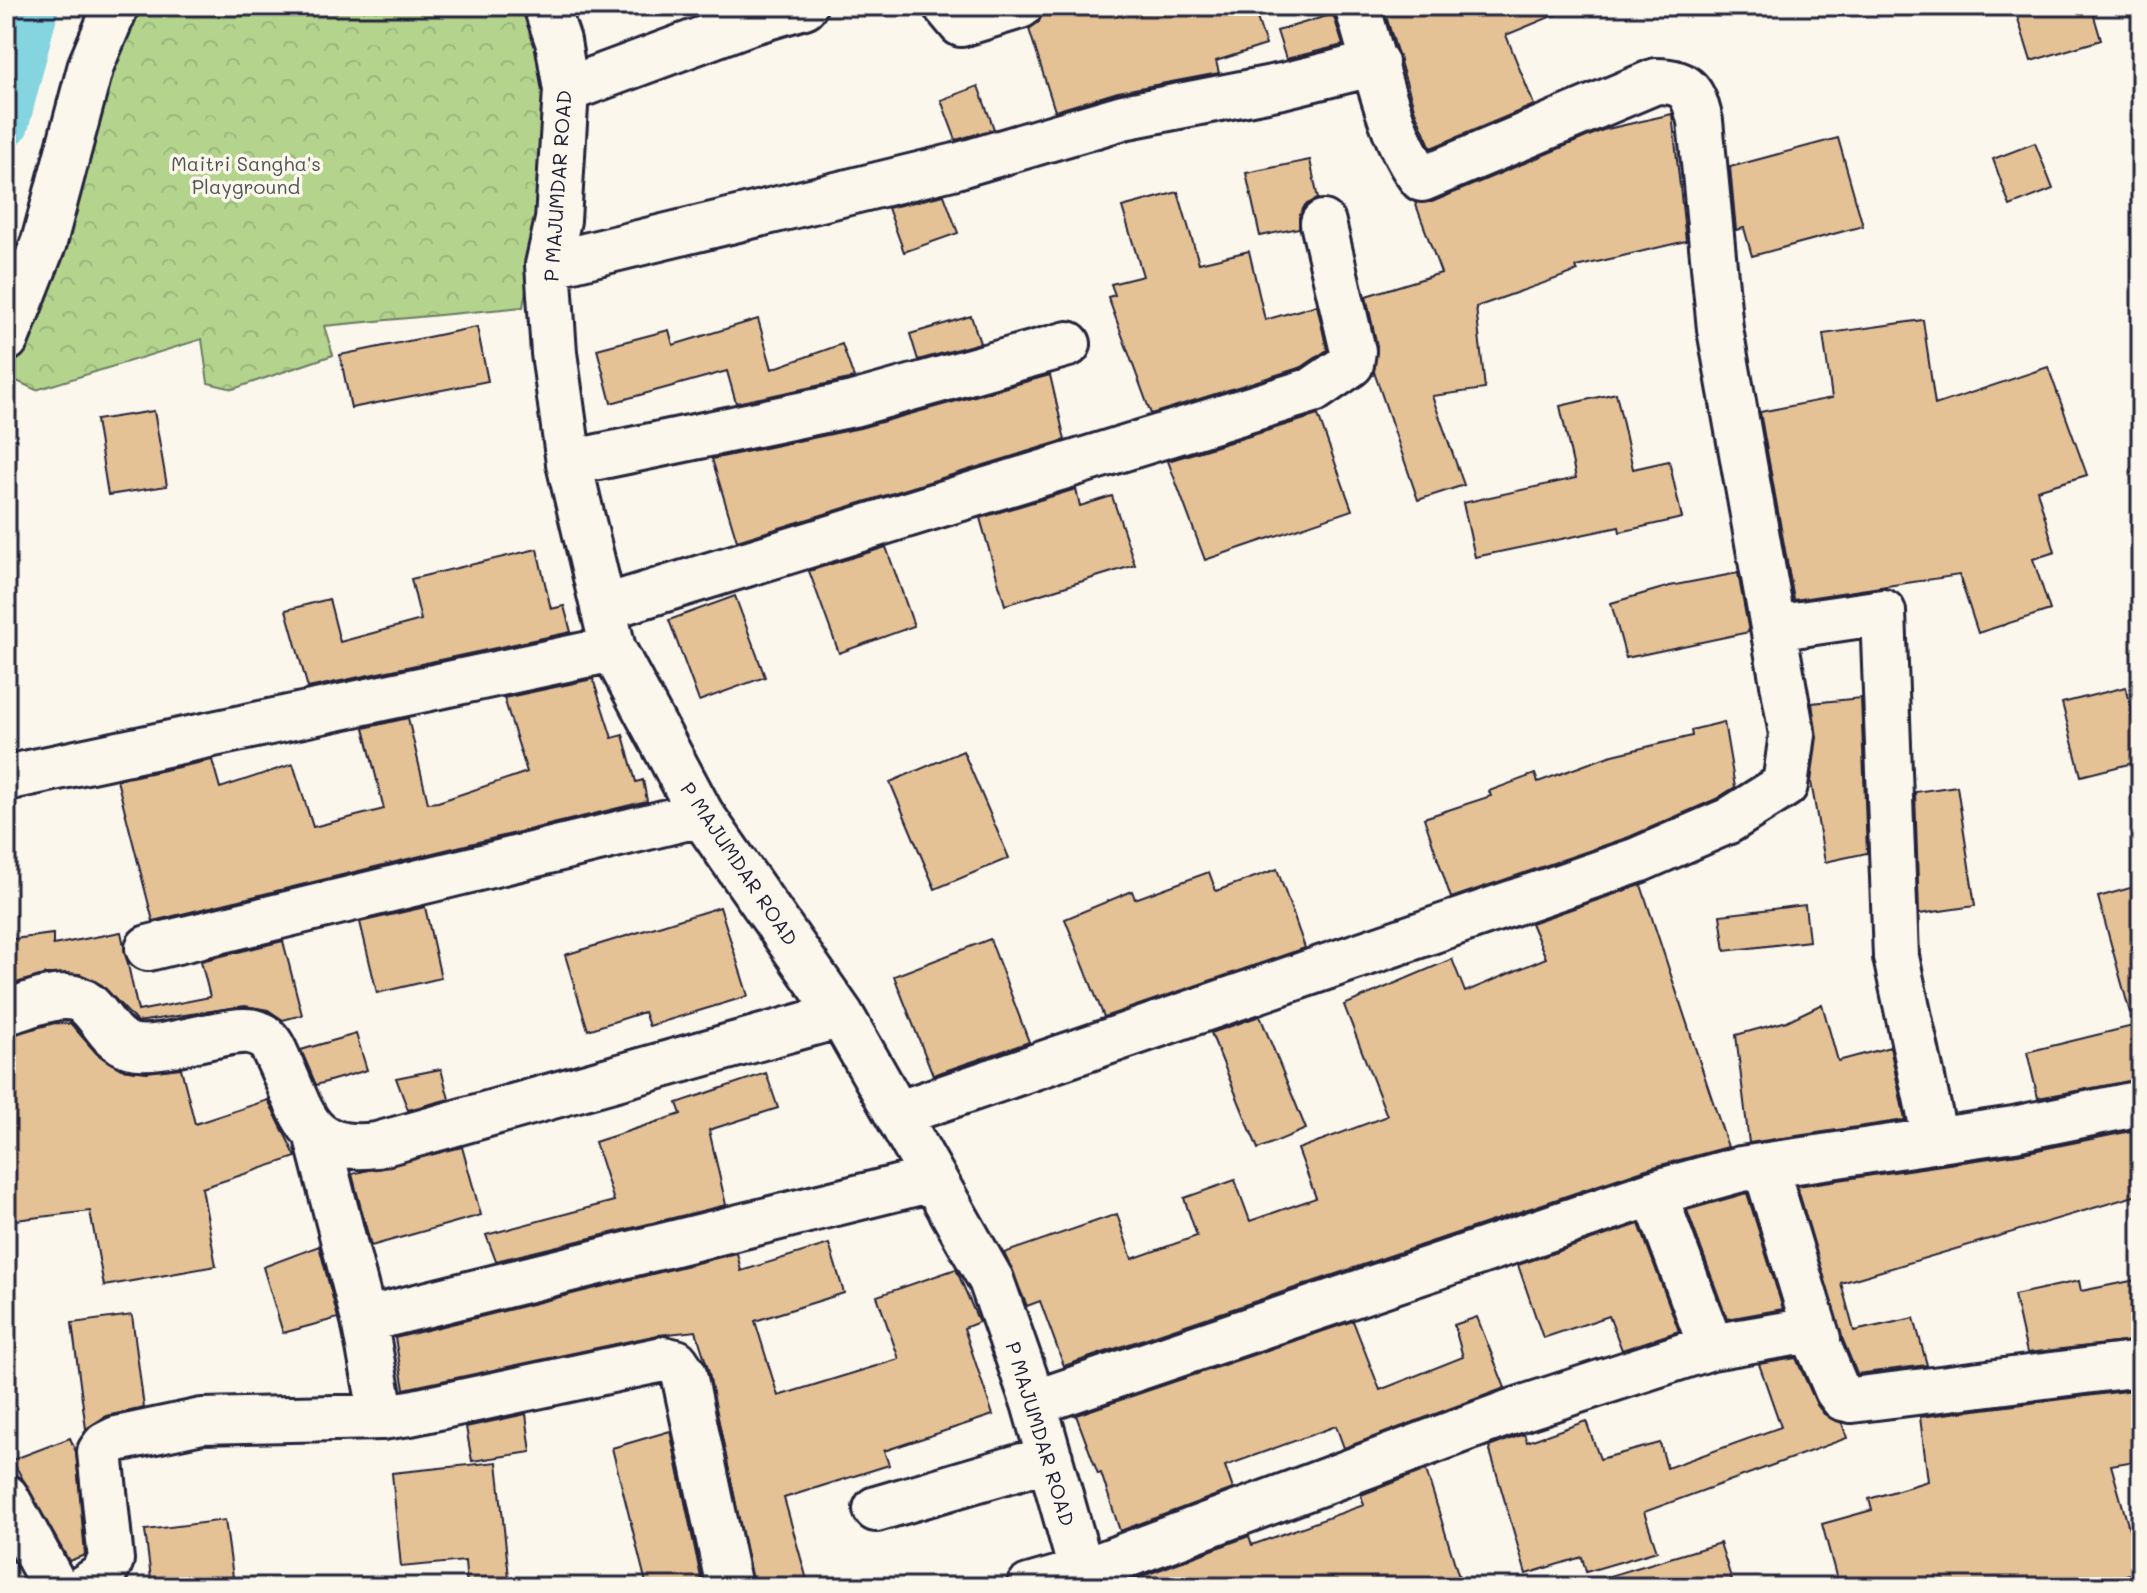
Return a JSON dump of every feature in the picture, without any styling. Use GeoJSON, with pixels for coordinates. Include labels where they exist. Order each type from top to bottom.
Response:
{"type":"FeatureCollection","features":[{"type":"Feature","properties":{"kind":"street"},"geometry":{"type":"LineString","coordinates":[[6,339],[52,218],[91,65],[116,6]]}},
{"type":"Feature","properties":{"kind":"street","name":"P MAJUMDAR ROAD"},"geometry":{"type":"LineString","coordinates":[[546,6],[558,41],[566,90],[558,220],[548,265],[554,353],[569,463],[608,628],[701,814],[841,1015],[991,1280],[1034,1403],[1083,1580]]}},
{"type":"Feature","properties":{"kind":"street"},"geometry":{"type":"LineString","coordinates":[[566,90],[747,23],[804,6]]}},
{"type":"Feature","properties":{"kind":"street"},"geometry":{"type":"LineString","coordinates":[[946,6],[961,24],[1020,6]]}},
{"type":"Feature","properties":{"kind":"street"},"geometry":{"type":"LineString","coordinates":[[897,1114],[1638,860],[1759,804],[1785,785],[1790,768],[1792,734],[1720,329],[1700,121],[1693,94],[1688,87],[1675,81],[1656,81],[1422,179],[1409,164],[1395,128],[1357,6]]}},
{"type":"Feature","properties":{"kind":"street"},"geometry":{"type":"LineString","coordinates":[[548,265],[956,166],[1123,117],[1282,86],[1376,63]]}},
{"type":"Feature","properties":{"kind":"street"},"geometry":{"type":"LineString","coordinates":[[6,778],[608,628],[1313,390],[1351,364],[1353,351],[1323,223]]}},
{"type":"Feature","properties":{"kind":"street"},"geometry":{"type":"LineString","coordinates":[[569,463],[853,404],[1068,344]]}},
{"type":"Feature","properties":{"kind":"street"},"geometry":{"type":"LineString","coordinates":[[1774,628],[1883,612],[1896,957],[1935,1139]]}},
{"type":"Feature","properties":{"kind":"street"},"geometry":{"type":"LineString","coordinates":[[148,948],[701,814]]}},
{"type":"Feature","properties":{"kind":"street"},"geometry":{"type":"LineString","coordinates":[[6,1012],[65,997],[82,1000],[94,1010],[107,1031],[131,1046],[195,1042],[240,1031],[257,1032],[271,1043],[296,1103],[316,1133],[364,1320],[382,1417]]}},
{"type":"Feature","properties":{"kind":"street"},"geometry":{"type":"LineString","coordinates":[[316,1133],[334,1145],[350,1148],[377,1145],[841,1015]]}},
{"type":"Feature","properties":{"kind":"street"},"geometry":{"type":"LineString","coordinates":[[1034,1403],[1654,1193],[1765,1166],[2014,1129],[2141,1103]]}},
{"type":"Feature","properties":{"kind":"street"},"geometry":{"type":"LineString","coordinates":[[1765,1166],[1818,1339],[1837,1390],[1843,1398],[1852,1400],[2141,1364]]}},
{"type":"Feature","properties":{"kind":"street"},"geometry":{"type":"LineString","coordinates":[[364,1320],[933,1179]]}},
{"type":"Feature","properties":{"kind":"street"},"geometry":{"type":"LineString","coordinates":[[1654,1193],[1711,1347]]}},
{"type":"Feature","properties":{"kind":"street"},"geometry":{"type":"LineString","coordinates":[[1029,1587],[1083,1580],[1508,1413],[1711,1347],[1805,1331],[1818,1339]]}},
{"type":"Feature","properties":{"kind":"street"},"geometry":{"type":"LineString","coordinates":[[85,1587],[102,1576],[111,1560],[99,1468],[105,1445],[202,1421],[382,1417],[663,1359],[676,1362],[684,1374],[729,1587]]}},
{"type":"Feature","properties":{"kind":"street"},"geometry":{"type":"LineString","coordinates":[[876,1509],[1050,1458]]}},
{"type":"Feature","properties":{"kind":"street"},"geometry":{"type":"LineString","coordinates":[[6,1497],[55,1587]]}},
{"type":"Feature","properties":{"kind":"green space","name":"Maitri Sangha's Playground"},"geometry":{"type":"Polygon","coordinates":[[[99,6],[522,6],[533,31],[557,113],[523,307],[324,326],[333,355],[233,389],[208,383],[202,339],[36,390],[6,376],[6,327],[99,6]]]}},
{"type":"Feature","properties":{"kind":"building"},"geometry":{"type":"Polygon","coordinates":[[[1044,6],[1253,6],[1266,45],[1216,61],[1219,73],[1118,92],[1055,111],[1029,29],[1039,22],[1044,6]]]}},
{"type":"Feature","properties":{"kind":"building"},"geometry":{"type":"Polygon","coordinates":[[[1383,6],[1574,7],[1506,35],[1534,105],[1431,148],[1415,111],[1383,6]]]}},
{"type":"Feature","properties":{"kind":"building"},"geometry":{"type":"Polygon","coordinates":[[[2014,6],[2091,6],[2101,40],[2031,61],[2014,6]]]}},
{"type":"Feature","properties":{"kind":"building"},"geometry":{"type":"Polygon","coordinates":[[[1333,14],[1343,45],[1286,59],[1277,31],[1333,14]]]}},
{"type":"Feature","properties":{"kind":"building"},"geometry":{"type":"Polygon","coordinates":[[[978,86],[994,129],[956,140],[941,100],[978,86]]]}},
{"type":"Feature","properties":{"kind":"building"},"geometry":{"type":"Polygon","coordinates":[[[1672,114],[1686,241],[1576,267],[1578,271],[1476,307],[1485,389],[1432,396],[1464,485],[1418,500],[1374,372],[1377,346],[1366,296],[1441,273],[1415,202],[1432,202],[1603,130],[1672,114]]]}},
{"type":"Feature","properties":{"kind":"building"},"geometry":{"type":"Polygon","coordinates":[[[1838,138],[1863,226],[1752,256],[1744,228],[1736,230],[1730,167],[1838,138]]]}},
{"type":"Feature","properties":{"kind":"building"},"geometry":{"type":"Polygon","coordinates":[[[2035,143],[2053,189],[2010,206],[1993,159],[2035,143]]]}},
{"type":"Feature","properties":{"kind":"building"},"geometry":{"type":"Polygon","coordinates":[[[1310,160],[1318,199],[1305,205],[1299,217],[1299,228],[1260,236],[1246,173],[1310,160]]]}},
{"type":"Feature","properties":{"kind":"building"},"geometry":{"type":"Polygon","coordinates":[[[1178,192],[1199,263],[1249,251],[1265,320],[1317,305],[1327,350],[1302,367],[1151,414],[1108,297],[1115,295],[1111,284],[1143,276],[1122,207],[1178,192]]]}},
{"type":"Feature","properties":{"kind":"building"},"geometry":{"type":"Polygon","coordinates":[[[944,195],[958,233],[904,252],[888,208],[944,195]]]}},
{"type":"Feature","properties":{"kind":"building"},"geometry":{"type":"Polygon","coordinates":[[[971,316],[980,343],[918,360],[910,334],[971,316]]]}},
{"type":"Feature","properties":{"kind":"building"},"geometry":{"type":"Polygon","coordinates":[[[758,319],[772,369],[842,344],[854,378],[736,403],[727,371],[611,403],[597,349],[669,330],[673,345],[758,319]]]}},
{"type":"Feature","properties":{"kind":"building"},"geometry":{"type":"Polygon","coordinates":[[[1923,320],[1935,405],[2048,367],[2087,475],[2037,490],[2055,552],[2033,559],[2050,610],[1978,633],[1959,575],[1794,600],[1760,412],[1832,398],[1823,334],[1923,320]]]}},
{"type":"Feature","properties":{"kind":"building"},"geometry":{"type":"Polygon","coordinates":[[[477,327],[488,381],[351,408],[340,355],[477,327]]]}},
{"type":"Feature","properties":{"kind":"building"},"geometry":{"type":"Polygon","coordinates":[[[1050,375],[1065,440],[737,541],[712,459],[860,428],[1050,375]]]}},
{"type":"Feature","properties":{"kind":"building"},"geometry":{"type":"Polygon","coordinates":[[[1616,393],[1633,469],[1669,461],[1682,518],[1620,532],[1619,527],[1475,557],[1463,503],[1576,478],[1560,406],[1616,393]]]}},
{"type":"Feature","properties":{"kind":"building"},"geometry":{"type":"Polygon","coordinates":[[[154,411],[167,486],[108,495],[96,420],[154,411]]]}},
{"type":"Feature","properties":{"kind":"building"},"geometry":{"type":"Polygon","coordinates":[[[1318,415],[1352,510],[1205,560],[1168,461],[1318,415]]]}},
{"type":"Feature","properties":{"kind":"building"},"geometry":{"type":"Polygon","coordinates":[[[1076,489],[1080,506],[1112,496],[1135,565],[1005,605],[980,518],[1076,489]]]}},
{"type":"Feature","properties":{"kind":"building"},"geometry":{"type":"Polygon","coordinates":[[[886,547],[914,626],[839,653],[809,571],[886,547]]]}},
{"type":"Feature","properties":{"kind":"building"},"geometry":{"type":"Polygon","coordinates":[[[537,549],[551,609],[564,606],[571,632],[308,688],[286,610],[329,599],[340,642],[421,620],[411,579],[537,549]]]}},
{"type":"Feature","properties":{"kind":"building"},"geometry":{"type":"Polygon","coordinates":[[[1738,573],[1749,632],[1626,658],[1611,603],[1670,586],[1738,573]]]}},
{"type":"Feature","properties":{"kind":"building"},"geometry":{"type":"Polygon","coordinates":[[[735,596],[765,677],[699,701],[669,620],[735,596]]]}},
{"type":"Feature","properties":{"kind":"building"},"geometry":{"type":"Polygon","coordinates":[[[593,679],[612,738],[623,735],[636,782],[643,780],[647,801],[153,921],[117,780],[212,760],[220,788],[293,764],[313,827],[384,809],[364,728],[408,718],[428,803],[438,802],[527,772],[504,698],[593,679]]]}},
{"type":"Feature","properties":{"kind":"building"},"geometry":{"type":"Polygon","coordinates":[[[2126,687],[2141,745],[2141,761],[2081,776],[2062,703],[2126,687]]]}},
{"type":"Feature","properties":{"kind":"building"},"geometry":{"type":"Polygon","coordinates":[[[1861,698],[1867,853],[1825,862],[1811,782],[1817,737],[1812,703],[1861,698]]]}},
{"type":"Feature","properties":{"kind":"building"},"geometry":{"type":"Polygon","coordinates":[[[1724,722],[1735,787],[1716,799],[1629,837],[1451,898],[1424,818],[1491,796],[1489,791],[1535,774],[1538,782],[1609,756],[1692,736],[1691,730],[1724,722]]]}},
{"type":"Feature","properties":{"kind":"building"},"geometry":{"type":"Polygon","coordinates":[[[963,751],[1009,858],[935,889],[890,782],[963,751]]]}},
{"type":"Feature","properties":{"kind":"building"},"geometry":{"type":"Polygon","coordinates":[[[1957,786],[1975,906],[1919,914],[1915,792],[1957,786]]]}},
{"type":"Feature","properties":{"kind":"building"},"geometry":{"type":"Polygon","coordinates":[[[1277,869],[1305,948],[1104,1017],[1065,919],[1132,891],[1135,899],[1209,872],[1216,891],[1277,869]]]}},
{"type":"Feature","properties":{"kind":"building"},"geometry":{"type":"Polygon","coordinates":[[[1641,885],[1728,1147],[1646,1169],[1064,1366],[1040,1301],[1027,1306],[1004,1253],[1117,1214],[1132,1259],[1197,1236],[1184,1198],[1235,1180],[1250,1221],[1316,1198],[1298,1149],[1387,1116],[1344,1005],[1452,959],[1465,992],[1546,958],[1531,923],[1641,885]]]}},
{"type":"Feature","properties":{"kind":"building"},"geometry":{"type":"Polygon","coordinates":[[[2141,885],[2141,1012],[2130,1013],[2098,897],[2141,885]]]}},
{"type":"Feature","properties":{"kind":"building"},"geometry":{"type":"Polygon","coordinates":[[[1805,905],[1809,941],[1725,951],[1720,915],[1805,905]]]}},
{"type":"Feature","properties":{"kind":"building"},"geometry":{"type":"Polygon","coordinates":[[[425,907],[441,978],[377,993],[360,922],[425,907]]]}},
{"type":"Feature","properties":{"kind":"building"},"geometry":{"type":"Polygon","coordinates":[[[720,907],[748,996],[649,1026],[644,1012],[588,1030],[565,955],[720,907]]]}},
{"type":"Feature","properties":{"kind":"building"},"geometry":{"type":"Polygon","coordinates":[[[121,932],[138,1011],[210,997],[201,961],[283,941],[302,1015],[283,1020],[268,1010],[245,1006],[137,1022],[102,985],[80,974],[46,974],[6,986],[6,940],[53,934],[53,945],[121,932]]]}},
{"type":"Feature","properties":{"kind":"building"},"geometry":{"type":"Polygon","coordinates":[[[990,939],[1029,1042],[933,1075],[894,976],[990,939]]]}},
{"type":"Feature","properties":{"kind":"building"},"geometry":{"type":"Polygon","coordinates":[[[1822,1004],[1838,1061],[1890,1047],[1905,1120],[1749,1143],[1736,1035],[1787,1021],[1822,1004]]]}},
{"type":"Feature","properties":{"kind":"building"},"geometry":{"type":"Polygon","coordinates":[[[1260,1016],[1306,1129],[1258,1149],[1211,1033],[1260,1016]]]}},
{"type":"Feature","properties":{"kind":"building"},"geometry":{"type":"Polygon","coordinates":[[[55,1023],[71,1024],[97,1054],[121,1069],[147,1072],[181,1068],[195,1124],[268,1100],[296,1157],[202,1188],[216,1266],[104,1286],[90,1211],[6,1221],[6,1036],[55,1023]]]}},
{"type":"Feature","properties":{"kind":"building"},"geometry":{"type":"Polygon","coordinates":[[[2141,1024],[2141,1079],[2038,1098],[2027,1052],[2141,1024]]]}},
{"type":"Feature","properties":{"kind":"building"},"geometry":{"type":"Polygon","coordinates":[[[356,1034],[367,1070],[316,1085],[301,1050],[356,1034]]]}},
{"type":"Feature","properties":{"kind":"building"},"geometry":{"type":"Polygon","coordinates":[[[441,1069],[449,1099],[408,1110],[396,1078],[441,1069]]]}},
{"type":"Feature","properties":{"kind":"building"},"geometry":{"type":"Polygon","coordinates":[[[766,1073],[778,1108],[709,1130],[726,1205],[496,1261],[486,1235],[614,1201],[595,1142],[681,1114],[677,1103],[766,1073]]]}},
{"type":"Feature","properties":{"kind":"building"},"geometry":{"type":"Polygon","coordinates":[[[2141,1129],[2141,1194],[1841,1283],[1854,1331],[1914,1318],[1927,1365],[1857,1374],[1842,1338],[1797,1186],[2018,1154],[2141,1129]]]}},
{"type":"Feature","properties":{"kind":"building"},"geometry":{"type":"Polygon","coordinates":[[[462,1147],[481,1215],[371,1246],[352,1174],[462,1147]]]}},
{"type":"Feature","properties":{"kind":"building"},"geometry":{"type":"Polygon","coordinates":[[[1747,1193],[1783,1309],[1727,1319],[1687,1210],[1747,1193]]]}},
{"type":"Feature","properties":{"kind":"building"},"geometry":{"type":"Polygon","coordinates":[[[1639,1224],[1679,1331],[1622,1350],[1609,1316],[1543,1338],[1518,1265],[1639,1224]]]}},
{"type":"Feature","properties":{"kind":"building"},"geometry":{"type":"Polygon","coordinates":[[[829,1244],[844,1293],[755,1321],[778,1396],[899,1359],[877,1296],[956,1269],[979,1322],[964,1328],[993,1415],[884,1451],[889,1465],[784,1498],[809,1587],[753,1587],[708,1369],[696,1331],[658,1335],[404,1389],[395,1338],[737,1253],[741,1271],[829,1244]]]}},
{"type":"Feature","properties":{"kind":"building"},"geometry":{"type":"Polygon","coordinates":[[[319,1246],[338,1318],[283,1333],[263,1267],[319,1246]]]}},
{"type":"Feature","properties":{"kind":"building"},"geometry":{"type":"Polygon","coordinates":[[[2141,1279],[2141,1340],[2027,1353],[2014,1295],[2079,1281],[2081,1291],[2141,1279]]]}},
{"type":"Feature","properties":{"kind":"building"},"geometry":{"type":"Polygon","coordinates":[[[132,1315],[144,1408],[106,1416],[86,1429],[72,1323],[132,1315]]]}},
{"type":"Feature","properties":{"kind":"building"},"geometry":{"type":"Polygon","coordinates":[[[1477,1317],[1505,1388],[1344,1448],[1336,1426],[1225,1466],[1233,1489],[1120,1531],[1101,1473],[1098,1474],[1076,1415],[1353,1321],[1380,1390],[1463,1357],[1454,1325],[1477,1317]]]}},
{"type":"Feature","properties":{"kind":"building"},"geometry":{"type":"Polygon","coordinates":[[[1796,1358],[1817,1405],[1824,1414],[1842,1423],[1847,1438],[1644,1512],[1657,1551],[1586,1572],[1582,1557],[1526,1574],[1489,1447],[1524,1434],[1527,1442],[1586,1421],[1600,1459],[1660,1443],[1667,1468],[1781,1427],[1759,1364],[1796,1358]]]}},
{"type":"Feature","properties":{"kind":"building"},"geometry":{"type":"Polygon","coordinates":[[[2141,1389],[2141,1460],[2111,1465],[2141,1571],[2084,1587],[1839,1587],[1822,1524],[1872,1510],[1869,1499],[1928,1481],[1920,1417],[2141,1389]]]}},
{"type":"Feature","properties":{"kind":"building"},"geometry":{"type":"Polygon","coordinates":[[[526,1414],[531,1452],[472,1461],[466,1427],[526,1414]]]}},
{"type":"Feature","properties":{"kind":"building"},"geometry":{"type":"Polygon","coordinates":[[[670,1431],[703,1587],[647,1587],[612,1448],[670,1431]]]}},
{"type":"Feature","properties":{"kind":"building"},"geometry":{"type":"Polygon","coordinates":[[[70,1438],[76,1452],[85,1555],[69,1561],[12,1460],[70,1438]]]}},
{"type":"Feature","properties":{"kind":"building"},"geometry":{"type":"Polygon","coordinates":[[[497,1462],[510,1587],[467,1587],[465,1561],[401,1567],[392,1473],[497,1462]]]}},
{"type":"Feature","properties":{"kind":"building"},"geometry":{"type":"Polygon","coordinates":[[[1426,1470],[1462,1587],[1138,1587],[1135,1579],[1249,1536],[1252,1545],[1364,1505],[1361,1495],[1426,1470]]]}},
{"type":"Feature","properties":{"kind":"building"},"geometry":{"type":"Polygon","coordinates":[[[225,1520],[233,1577],[152,1587],[145,1530],[225,1520]]]}},
{"type":"Feature","properties":{"kind":"building"},"geometry":{"type":"Polygon","coordinates":[[[1720,1543],[1734,1587],[1605,1587],[1603,1578],[1720,1543]]]}},
{"type":"Feature","properties":{"kind":"waterway"},"geometry":{"type":"LineString","coordinates":[[6,124],[36,6]]}}]}
